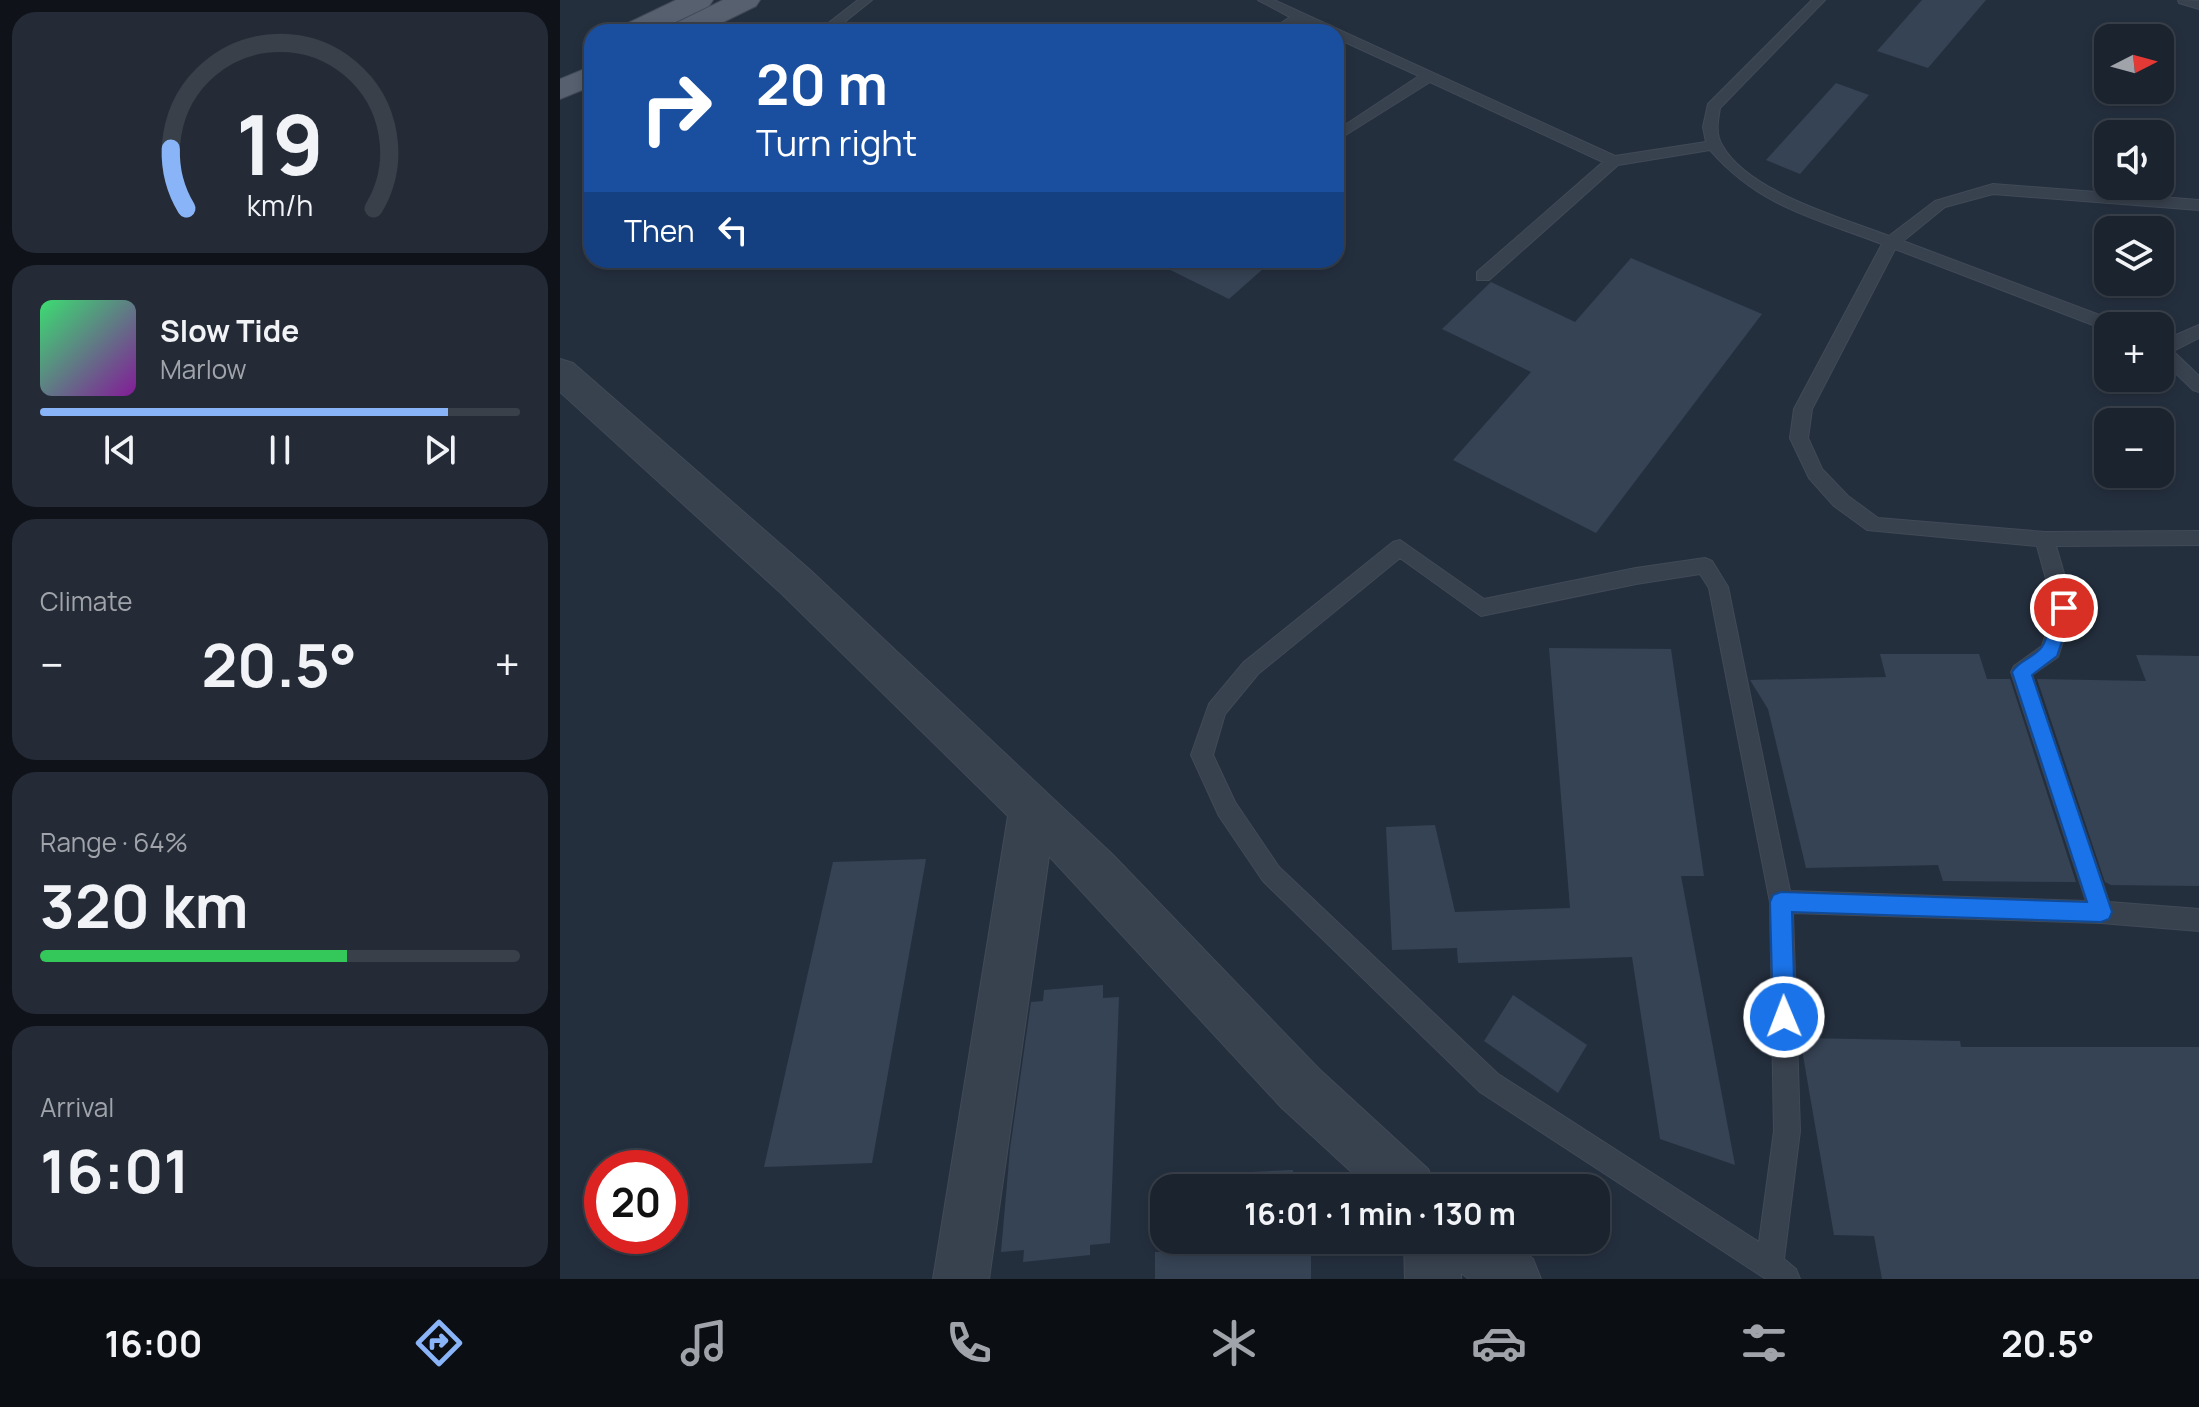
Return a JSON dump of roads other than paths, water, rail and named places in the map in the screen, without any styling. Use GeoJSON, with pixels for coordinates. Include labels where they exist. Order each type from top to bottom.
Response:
{"type":"FeatureCollection","features":[{"type":"Feature","properties":{"kind":"main road"},"geometry":{"type":"LineString","coordinates":[[649,24],[699,0]]}},
{"type":"Feature","properties":{"kind":"main road"},"geometry":{"type":"LineString","coordinates":[[696,24],[746,0]]}},
{"type":"Feature","properties":{"kind":"main road"},"geometry":{"type":"LineString","coordinates":[[560,66],[584,55]]}},
{"type":"Feature","properties":{"kind":"main road"},"geometry":{"type":"LineString","coordinates":[[560,90],[584,79]]}},
{"type":"Feature","properties":{"kind":"street"},"geometry":{"type":"LineString","coordinates":[[560,372],[796,582],[1096,871],[1300,1088],[1394,1174]]}},
{"type":"Feature","properties":{"kind":"street"},"geometry":{"type":"LineString","coordinates":[[961,1279],[1032,810]]}},
{"type":"Feature","properties":{"kind":"street"},"geometry":{"type":"LineString","coordinates":[[1432,1254],[1433,1279]]}},
{"type":"Feature","properties":{"kind":"street"},"geometry":{"type":"LineString","coordinates":[[1483,1254],[1513,1279]]}},
{"type":"Feature","properties":{"kind":"lane"},"geometry":{"type":"LineString","coordinates":[[834,24],[866,0]]}},
{"type":"Feature","properties":{"kind":"lane"},"geometry":{"type":"LineString","coordinates":[[1264,0],[1316,24]]}},
{"type":"Feature","properties":{"kind":"lane"},"geometry":{"type":"LineString","coordinates":[[1819,0],[1713,107],[1710,127],[1714,145],[1736,170],[1775,198],[2094,319]]}},
{"type":"Feature","properties":{"kind":"lane"},"geometry":{"type":"LineString","coordinates":[[2184,0],[2199,5]]}},
{"type":"Feature","properties":{"kind":"lane"},"geometry":{"type":"LineString","coordinates":[[1288,24],[1300,16]]}},
{"type":"Feature","properties":{"kind":"lane"},"geometry":{"type":"LineString","coordinates":[[1344,37],[1613,161]]}},
{"type":"Feature","properties":{"kind":"lane"},"geometry":{"type":"LineString","coordinates":[[1344,132],[1429,76]]}},
{"type":"Feature","properties":{"kind":"lane"},"geometry":{"type":"LineString","coordinates":[[1483,276],[1613,161],[1714,145]]}},
{"type":"Feature","properties":{"kind":"lane"},"geometry":{"type":"LineString","coordinates":[[2199,205],[1993,189],[1940,204],[1891,242],[1803,409],[1799,438],[1815,473],[1841,501],[1874,525],[2045,539],[2199,538]]}},
{"type":"Feature","properties":{"kind":"lane"},"geometry":{"type":"LineString","coordinates":[[2174,342],[2199,331]]}},
{"type":"Feature","properties":{"kind":"lane"},"geometry":{"type":"LineString","coordinates":[[2174,361],[2199,386]]}},
{"type":"Feature","properties":{"kind":"lane"},"geometry":{"type":"LineString","coordinates":[[2045,539],[2064,608],[2051,651],[2021,672],[2101,912]]}},
{"type":"Feature","properties":{"kind":"lane"},"geometry":{"type":"LineString","coordinates":[[1400,547],[1481,608],[1636,576],[1705,566],[1718,587],[1727,622],[1781,902],[1787,1131],[1778,1271],[1489,1083],[1271,874],[1227,809],[1202,755],[1216,710],[1251,668],[1400,547]]}},
{"type":"Feature","properties":{"kind":"lane"},"geometry":{"type":"LineString","coordinates":[[1781,902],[2101,912],[2199,920]]}}]}
